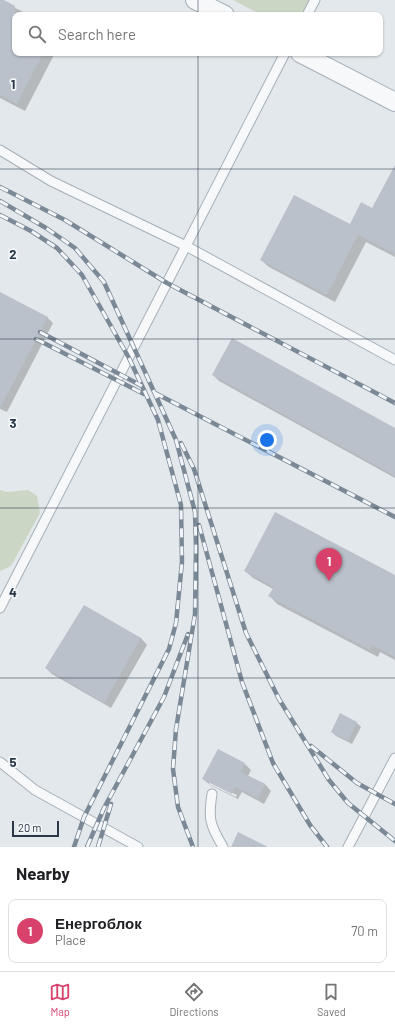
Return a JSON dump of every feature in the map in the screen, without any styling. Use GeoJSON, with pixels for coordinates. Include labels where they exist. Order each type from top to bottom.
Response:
{"type":"FeatureCollection","features":[{"type":"Feature","properties":{"kind":"street"},"geometry":{"type":"LineString","coordinates":[[195,0],[219,12]]}},
{"type":"Feature","properties":{"kind":"street"},"geometry":{"type":"LineString","coordinates":[[306,56],[395,102]]}},
{"type":"Feature","properties":{"kind":"lane"},"geometry":{"type":"LineString","coordinates":[[308,12],[315,0]]}},
{"type":"Feature","properties":{"kind":"lane"},"geometry":{"type":"LineString","coordinates":[[0,608],[283,56]]}},
{"type":"Feature","properties":{"kind":"lane"},"geometry":{"type":"LineString","coordinates":[[0,150],[51,181],[186,246],[395,360]]}},
{"type":"Feature","properties":{"kind":"lane"},"geometry":{"type":"LineString","coordinates":[[348,847],[395,758]]}},
{"type":"Feature","properties":{"kind":"lane"},"geometry":{"type":"LineString","coordinates":[[0,762],[35,790],[138,847]]}},
{"type":"Feature","properties":{"kind":"lane"},"geometry":{"type":"LineString","coordinates":[[212,794],[209,814],[214,830],[223,847]]}},
{"type":"Feature","properties":{"kind":"green space"},"geometry":{"type":"Polygon","coordinates":[[[233,0],[310,0],[303,12],[256,12],[233,0]]]}},
{"type":"Feature","properties":{"kind":"green space"},"geometry":{"type":"Polygon","coordinates":[[[0,490],[6,492],[28,490],[37,496],[40,513],[11,566],[0,571],[0,490]]]}},
{"type":"Feature","properties":{"kind":"building"},"geometry":{"type":"Polygon","coordinates":[[[0,0],[4,0],[15,6],[15,12],[12,12],[12,56],[41,56],[17,104],[0,95],[0,0]]]}},
{"type":"Feature","properties":{"kind":"building"},"geometry":{"type":"Polygon","coordinates":[[[395,165],[395,254],[358,235],[327,295],[260,260],[294,195],[350,224],[361,202],[372,208],[395,165]]]}},
{"type":"Feature","properties":{"kind":"building"},"geometry":{"type":"Polygon","coordinates":[[[0,292],[48,317],[0,408],[0,292]]]}},
{"type":"Feature","properties":{"kind":"building"},"geometry":{"type":"Polygon","coordinates":[[[232,338],[395,428],[395,476],[212,375],[232,338]]]}},
{"type":"Feature","properties":{"kind":"building"},"geometry":{"type":"Polygon","coordinates":[[[275,512],[395,575],[395,657],[372,645],[370,650],[268,596],[274,587],[244,571],[275,512]]]}},
{"type":"Feature","properties":{"kind":"building"},"geometry":{"type":"Polygon","coordinates":[[[84,605],[141,638],[104,703],[45,668],[84,605]]]}},
{"type":"Feature","properties":{"kind":"building"},"geometry":{"type":"Polygon","coordinates":[[[340,713],[357,722],[348,741],[331,732],[340,713]]]}},
{"type":"Feature","properties":{"kind":"building"},"geometry":{"type":"Polygon","coordinates":[[[218,749],[245,763],[241,772],[265,784],[258,798],[235,787],[232,794],[202,779],[218,749]]]}},
{"type":"Feature","properties":{"kind":"building"},"geometry":{"type":"Polygon","coordinates":[[[238,832],[268,847],[231,847],[238,832]]]}},
{"type":"Feature","properties":{"kind":"railway"},"geometry":{"type":"LineString","coordinates":[[0,187],[65,220],[167,283],[395,403]]}},
{"type":"Feature","properties":{"kind":"railway"},"geometry":{"type":"LineString","coordinates":[[0,201],[46,228],[75,248],[104,282],[176,440],[195,512],[196,547],[195,614],[176,729],[173,769],[178,807],[193,847]]}},
{"type":"Feature","properties":{"kind":"railway"},"geometry":{"type":"LineString","coordinates":[[0,215],[31,231],[57,248],[82,275],[129,358],[158,420],[181,505],[182,562],[176,623],[169,649],[84,817],[74,847]]}},
{"type":"Feature","properties":{"kind":"railway"},"geometry":{"type":"LineString","coordinates":[[40,332],[142,386]]}},
{"type":"Feature","properties":{"kind":"railway"},"geometry":{"type":"LineString","coordinates":[[36,339],[144,394]]}},
{"type":"Feature","properties":{"kind":"railway"},"geometry":{"type":"LineString","coordinates":[[155,393],[395,517]]}},
{"type":"Feature","properties":{"kind":"railway"},"geometry":{"type":"LineString","coordinates":[[181,443],[194,469],[246,633],[279,699],[329,780],[348,803],[395,841]]}},
{"type":"Feature","properties":{"kind":"railway"},"geometry":{"type":"LineString","coordinates":[[199,525],[242,682],[273,763],[310,825],[327,847]]}},
{"type":"Feature","properties":{"kind":"railway"},"geometry":{"type":"LineString","coordinates":[[87,847],[104,808],[164,697],[188,634]]}},
{"type":"Feature","properties":{"kind":"railway"},"geometry":{"type":"LineString","coordinates":[[311,746],[357,783],[395,804]]}},
{"type":"Feature","properties":{"kind":"railway"},"geometry":{"type":"LineString","coordinates":[[98,847],[111,804]]}},
{"type":"Feature","properties":{"kind":"place","name":"Енергоблок"},"geometry":{"type":"Point","coordinates":[329,581]}}]}
